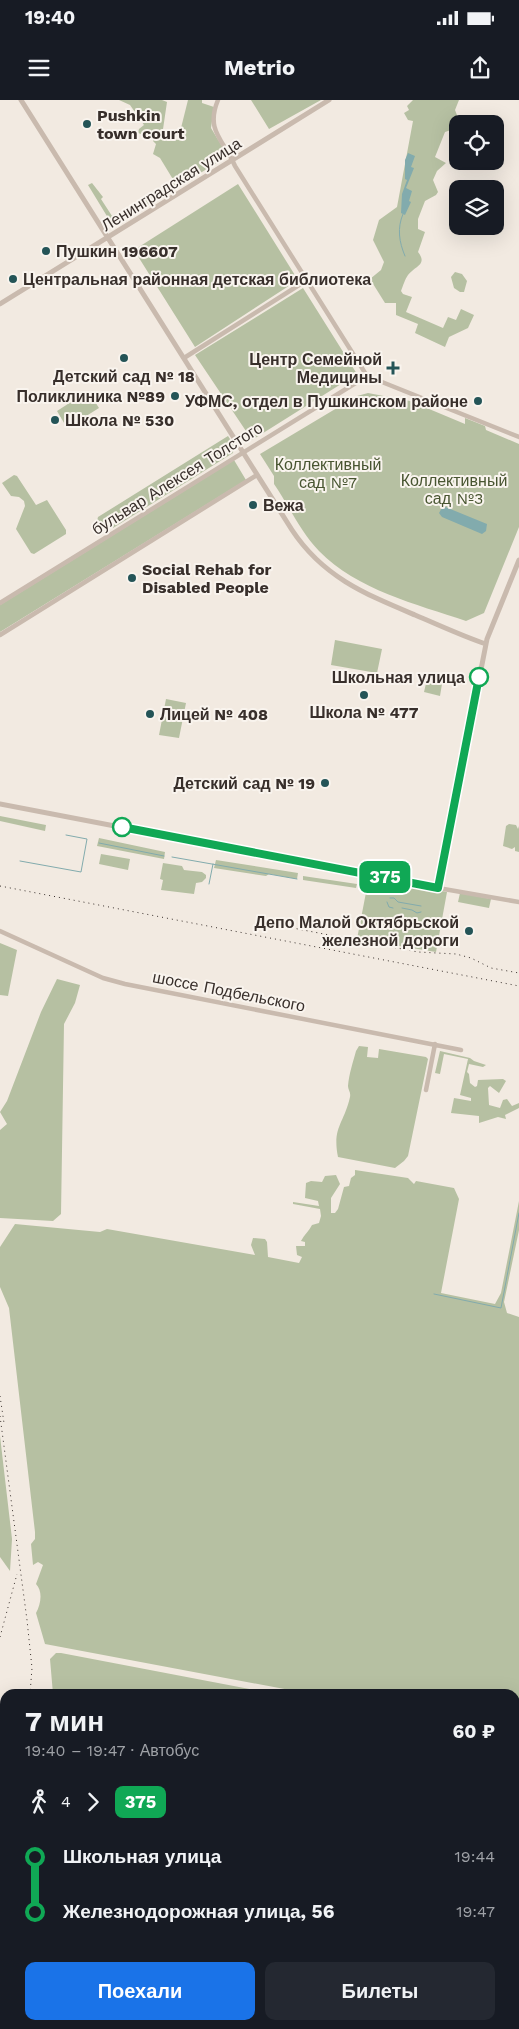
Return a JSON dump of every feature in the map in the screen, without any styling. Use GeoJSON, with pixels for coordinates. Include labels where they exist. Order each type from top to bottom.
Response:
{"type":"FeatureCollection","features":[{"type":"Feature","properties":{"kind":"street"},"geometry":{"type":"LineString","coordinates":[[20,100],[298,540],[315,559],[336,577],[372,597],[486,644]]}},
{"type":"Feature","properties":{"kind":"street"},"geometry":{"type":"LineString","coordinates":[[218,100],[214,112],[214,127],[232,160],[367,376],[519,437]]}},
{"type":"Feature","properties":{"kind":"street","name":"Ленинградская улица"},"geometry":{"type":"LineString","coordinates":[[0,304],[329,100]]}},
{"type":"Feature","properties":{"kind":"street"},"geometry":{"type":"LineString","coordinates":[[184,358],[307,280]]}},
{"type":"Feature","properties":{"kind":"street","name":"бульвар Алексея Толстого"},"geometry":{"type":"LineString","coordinates":[[0,603],[367,376]]}},
{"type":"Feature","properties":{"kind":"street"},"geometry":{"type":"LineString","coordinates":[[0,635],[258,475]]}},
{"type":"Feature","properties":{"kind":"street"},"geometry":{"type":"LineString","coordinates":[[438,888],[486,644],[519,560]]}},
{"type":"Feature","properties":{"kind":"street"},"geometry":{"type":"LineString","coordinates":[[0,804],[519,902]]}},
{"type":"Feature","properties":{"kind":"street","name":"шоссе Подбельского"},"geometry":{"type":"LineString","coordinates":[[0,931],[104,978],[125,984],[461,1050]]}},
{"type":"Feature","properties":{"kind":"street"},"geometry":{"type":"LineString","coordinates":[[426,1090],[435,1044]]}},
{"type":"Feature","properties":{"kind":"green space"},"geometry":{"type":"Polygon","coordinates":[[[119,100],[162,100],[167,102],[162,136],[178,140],[188,100],[202,100],[202,103],[214,107],[211,128],[226,153],[225,158],[113,226],[88,185],[92,183],[103,197],[101,199],[112,216],[115,214],[117,216],[174,181],[160,158],[153,154],[156,144],[153,138],[138,133],[139,129],[144,125],[130,105],[119,100]]]}},
{"type":"Feature","properties":{"kind":"green space"},"geometry":{"type":"Polygon","coordinates":[[[251,100],[321,100],[269,129],[251,100]]]}},
{"type":"Feature","properties":{"kind":"green space"},"geometry":{"type":"Polygon","coordinates":[[[413,100],[459,100],[455,110],[457,115],[449,115],[449,131],[445,132],[435,157],[446,163],[437,171],[433,180],[438,192],[425,201],[418,219],[418,229],[425,232],[418,252],[422,260],[408,275],[401,291],[403,294],[412,297],[406,312],[443,328],[448,317],[456,320],[461,309],[474,315],[468,328],[449,337],[445,347],[415,333],[418,324],[396,315],[396,303],[385,303],[370,279],[381,270],[384,262],[373,240],[379,220],[397,207],[413,121],[408,120],[404,113],[409,110],[407,106],[413,100]]]}},
{"type":"Feature","properties":{"kind":"green space"},"geometry":{"type":"Polygon","coordinates":[[[238,184],[298,280],[195,347],[134,250],[238,184]]]}},
{"type":"Feature","properties":{"kind":"green space"},"geometry":{"type":"Polygon","coordinates":[[[455,272],[462,274],[467,281],[464,292],[454,288],[451,277],[455,272]]]}},
{"type":"Feature","properties":{"kind":"green space","name":"Коллективный сад №7"},"geometry":{"type":"Polygon","coordinates":[[[303,288],[357,374],[252,440],[195,355],[303,288]]]}},
{"type":"Feature","properties":{"kind":"green space"},"geometry":{"type":"Polygon","coordinates":[[[88,391],[99,408],[67,428],[57,411],[88,391]]]}},
{"type":"Feature","properties":{"kind":"green space","name":"Коллективный сад №3"},"geometry":{"type":"Polygon","coordinates":[[[368,393],[410,401],[465,424],[465,418],[485,426],[486,430],[519,444],[519,527],[484,613],[466,621],[408,602],[369,586],[351,576],[334,565],[312,543],[274,484],[274,476],[260,454],[357,396],[368,393]]]}},
{"type":"Feature","properties":{"kind":"green space"},"geometry":{"type":"Polygon","coordinates":[[[228,436],[234,445],[233,453],[113,528],[97,521],[98,517],[228,436]]]}},
{"type":"Feature","properties":{"kind":"green space"},"geometry":{"type":"Polygon","coordinates":[[[234,460],[246,480],[0,632],[0,605],[234,460]]]}},
{"type":"Feature","properties":{"kind":"green space"},"geometry":{"type":"Polygon","coordinates":[[[14,475],[17,476],[36,505],[47,500],[66,530],[66,534],[34,554],[31,553],[16,529],[25,506],[24,501],[19,497],[11,496],[2,483],[14,475]]]}},
{"type":"Feature","properties":{"kind":"green space"},"geometry":{"type":"Polygon","coordinates":[[[335,640],[382,649],[377,673],[331,665],[335,640]]]}},
{"type":"Feature","properties":{"kind":"green space"},"geometry":{"type":"Polygon","coordinates":[[[428,675],[443,678],[440,696],[424,692],[428,675]]]}},
{"type":"Feature","properties":{"kind":"green space"},"geometry":{"type":"Polygon","coordinates":[[[166,699],[186,703],[179,738],[159,735],[166,699]]]}},
{"type":"Feature","properties":{"kind":"green space"},"geometry":{"type":"Polygon","coordinates":[[[0,816],[46,825],[45,831],[0,821],[0,816]]]}},
{"type":"Feature","properties":{"kind":"green space"},"geometry":{"type":"Polygon","coordinates":[[[509,824],[516,825],[518,829],[519,826],[519,852],[515,851],[515,847],[512,849],[503,846],[506,826],[509,824]]]}},
{"type":"Feature","properties":{"kind":"green space"},"geometry":{"type":"Polygon","coordinates":[[[99,838],[165,852],[164,859],[97,846],[99,838]]]}},
{"type":"Feature","properties":{"kind":"green space"},"geometry":{"type":"Polygon","coordinates":[[[101,854],[130,859],[128,870],[99,864],[101,854]]]}},
{"type":"Feature","properties":{"kind":"green space"},"geometry":{"type":"Polygon","coordinates":[[[216,860],[298,873],[297,879],[214,868],[216,860]]]}},
{"type":"Feature","properties":{"kind":"green space"},"geometry":{"type":"Polygon","coordinates":[[[163,863],[182,866],[184,870],[202,872],[206,875],[206,878],[202,882],[196,883],[194,894],[161,890],[163,880],[160,879],[163,863]]]}},
{"type":"Feature","properties":{"kind":"green space"},"geometry":{"type":"Polygon","coordinates":[[[303,876],[357,884],[356,888],[303,880],[303,876]]]}},
{"type":"Feature","properties":{"kind":"green space"},"geometry":{"type":"Polygon","coordinates":[[[369,877],[447,892],[436,952],[357,939],[369,877]]]}},
{"type":"Feature","properties":{"kind":"green space"},"geometry":{"type":"Polygon","coordinates":[[[460,893],[491,899],[489,908],[458,902],[460,893]]]}},
{"type":"Feature","properties":{"kind":"green space"},"geometry":{"type":"Polygon","coordinates":[[[0,943],[17,950],[8,996],[0,995],[0,943]]]}},
{"type":"Feature","properties":{"kind":"green space"},"geometry":{"type":"Polygon","coordinates":[[[57,979],[80,985],[75,1003],[64,1024],[61,1214],[53,1221],[0,1218],[0,1130],[7,1124],[0,1112],[7,1101],[41,1012],[57,979]]]}},
{"type":"Feature","properties":{"kind":"green space"},"geometry":{"type":"Polygon","coordinates":[[[359,1046],[368,1047],[367,1057],[378,1058],[379,1049],[426,1057],[428,1059],[408,1156],[395,1168],[338,1157],[336,1139],[348,1106],[350,1097],[349,1077],[359,1046]]]}},
{"type":"Feature","properties":{"kind":"green space"},"geometry":{"type":"Polygon","coordinates":[[[440,1051],[470,1058],[486,1065],[483,1067],[469,1064],[467,1072],[470,1083],[475,1087],[478,1080],[503,1079],[506,1081],[499,1093],[490,1086],[488,1088],[489,1105],[500,1108],[503,1100],[507,1099],[512,1106],[519,1103],[519,1108],[505,1115],[506,1119],[498,1117],[479,1123],[479,1116],[451,1113],[454,1098],[471,1101],[471,1098],[460,1095],[468,1059],[444,1054],[440,1074],[435,1073],[440,1051]]]}},
{"type":"Feature","properties":{"kind":"green space"},"geometry":{"type":"Polygon","coordinates":[[[355,1170],[408,1178],[414,1184],[416,1181],[454,1188],[459,1199],[441,1293],[495,1304],[501,1293],[519,1201],[519,1230],[504,1302],[507,1313],[519,1317],[519,1689],[284,1689],[45,1644],[36,1613],[39,1606],[40,1590],[36,1584],[43,1565],[38,1562],[33,1565],[31,1544],[35,1539],[35,1532],[9,1308],[0,1287],[0,1247],[15,1224],[100,1232],[107,1229],[255,1255],[251,1245],[253,1238],[265,1239],[268,1257],[299,1263],[302,1257],[297,1255],[296,1246],[305,1246],[305,1242],[301,1241],[312,1225],[319,1223],[321,1216],[320,1209],[293,1204],[293,1202],[319,1206],[318,1201],[305,1198],[306,1183],[311,1181],[322,1182],[325,1176],[336,1175],[340,1184],[331,1198],[331,1213],[335,1213],[338,1209],[344,1187],[349,1186],[351,1178],[355,1175],[355,1170]]]}},
{"type":"Feature","properties":{"kind":"green space"},"geometry":{"type":"Polygon","coordinates":[[[0,1436],[12,1539],[10,1571],[0,1557],[0,1436]]]}},
{"type":"Feature","properties":{"kind":"green space"},"geometry":{"type":"Polygon","coordinates":[[[56,1653],[61,1653],[250,1689],[53,1689],[50,1659],[56,1653]]]}},
{"type":"Feature","properties":{"kind":"water"},"geometry":{"type":"Polygon","coordinates":[[[408,153],[415,156],[411,167],[414,168],[406,188],[412,191],[409,201],[411,202],[405,215],[401,213],[402,194],[407,180],[405,179],[405,160],[408,153]]]}},
{"type":"Feature","properties":{"kind":"water"},"geometry":{"type":"Polygon","coordinates":[[[443,506],[487,524],[486,531],[482,534],[442,517],[439,513],[443,506]]]}},
{"type":"Feature","properties":{"kind":"waterway"},"geometry":{"type":"LineString","coordinates":[[403,214],[400,235],[401,246],[405,256]]}},
{"type":"Feature","properties":{"kind":"waterway"},"geometry":{"type":"LineString","coordinates":[[20,861],[81,872],[87,839],[66,835]]}},
{"type":"Feature","properties":{"kind":"waterway"},"geometry":{"type":"LineString","coordinates":[[99,843],[164,856]]}},
{"type":"Feature","properties":{"kind":"waterway"},"geometry":{"type":"LineString","coordinates":[[172,857],[297,879]]}},
{"type":"Feature","properties":{"kind":"waterway"},"geometry":{"type":"LineString","coordinates":[[209,884],[213,864]]}},
{"type":"Feature","properties":{"kind":"waterway"},"geometry":{"type":"LineString","coordinates":[[390,898],[394,898],[398,902],[421,906]]}},
{"type":"Feature","properties":{"kind":"waterway"},"geometry":{"type":"LineString","coordinates":[[387,902],[389,907],[393,908]]}},
{"type":"Feature","properties":{"kind":"waterway"},"geometry":{"type":"LineString","coordinates":[[402,908],[417,913],[421,912]]}},
{"type":"Feature","properties":{"kind":"waterway"},"geometry":{"type":"LineString","coordinates":[[434,1294],[501,1308],[519,1213]]}},
{"type":"Feature","properties":{"kind":"railway"},"geometry":{"type":"LineString","coordinates":[[0,886],[519,986]]}},
{"type":"Feature","properties":{"kind":"railway"},"geometry":{"type":"LineString","coordinates":[[277,925],[418,952],[456,954],[471,958],[491,968],[519,973]]}},
{"type":"Feature","properties":{"kind":"railway"},"geometry":{"type":"LineString","coordinates":[[0,1396],[4,1423]]}},
{"type":"Feature","properties":{"kind":"railway"},"geometry":{"type":"LineString","coordinates":[[0,1416],[27,1620],[32,1668],[30,1689]]}},
{"type":"Feature","properties":{"kind":"railway"},"geometry":{"type":"LineString","coordinates":[[0,1637],[17,1574]]}},
{"type":"Feature","properties":{"kind":"bus line","name":"375"},"geometry":{"type":"LineString","coordinates":[[122,827],[438,888],[479,677]]}},
{"type":"Feature","properties":{"kind":"place","name":"Pushkin town court"},"geometry":{"type":"Point","coordinates":[87,124]}},
{"type":"Feature","properties":{"kind":"place","name":"Пушкин 196607"},"geometry":{"type":"Point","coordinates":[46,251]}},
{"type":"Feature","properties":{"kind":"place","name":"Центральная районная детская библиотека"},"geometry":{"type":"Point","coordinates":[13,279]}},
{"type":"Feature","properties":{"kind":"place","name":"Детский сад № 18"},"geometry":{"type":"Point","coordinates":[124,358]}},
{"type":"Feature","properties":{"kind":"place","name":"Центр Семейной Медицины"},"geometry":{"type":"Point","coordinates":[393,368]}},
{"type":"Feature","properties":{"kind":"place","name":"Поликлиника №89"},"geometry":{"type":"Point","coordinates":[175,396]}},
{"type":"Feature","properties":{"kind":"place","name":"УФМС, отдел в Пушкинском районе"},"geometry":{"type":"Point","coordinates":[478,401]}},
{"type":"Feature","properties":{"kind":"place","name":"Школа № 530"},"geometry":{"type":"Point","coordinates":[55,420]}},
{"type":"Feature","properties":{"kind":"place","name":"Вежа"},"geometry":{"type":"Point","coordinates":[253,505]}},
{"type":"Feature","properties":{"kind":"place","name":"Social Rehab for Disabled People"},"geometry":{"type":"Point","coordinates":[132,578]}},
{"type":"Feature","properties":{"kind":"place","name":"Школьная улица"},"geometry":{"type":"Point","coordinates":[479,677]}},
{"type":"Feature","properties":{"kind":"place","name":"Школа № 477"},"geometry":{"type":"Point","coordinates":[364,695]}},
{"type":"Feature","properties":{"kind":"place","name":"Лицей № 408"},"geometry":{"type":"Point","coordinates":[150,714]}},
{"type":"Feature","properties":{"kind":"place","name":"Детский сад № 19"},"geometry":{"type":"Point","coordinates":[325,783]}},
{"type":"Feature","properties":{"kind":"place","name":"Депо Малой Октябрьской железной дороги"},"geometry":{"type":"Point","coordinates":[469,931]}}]}
